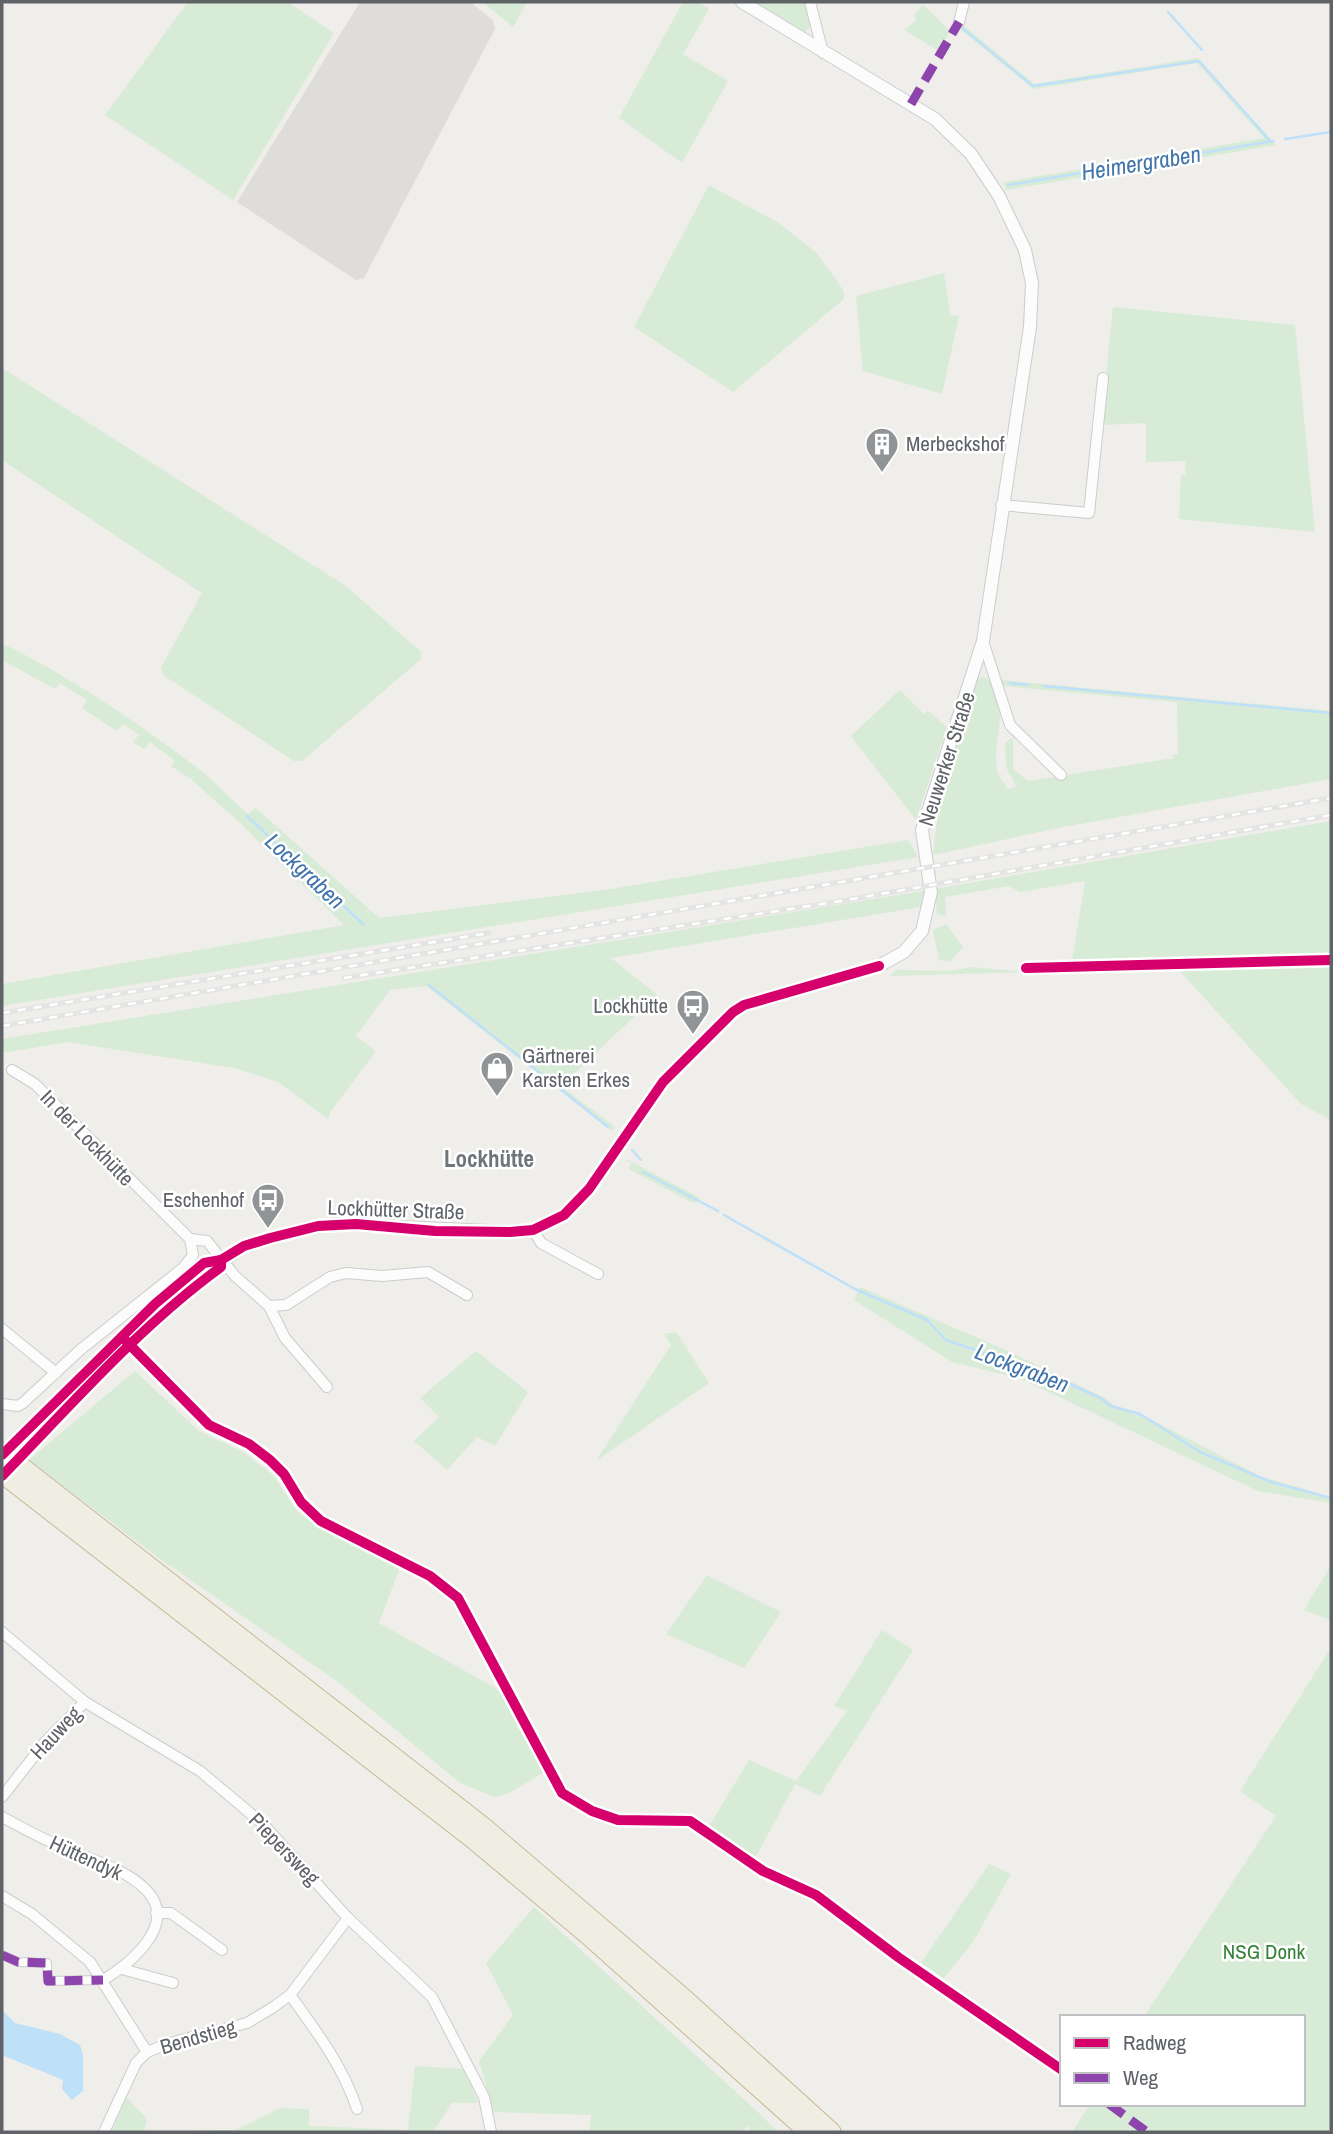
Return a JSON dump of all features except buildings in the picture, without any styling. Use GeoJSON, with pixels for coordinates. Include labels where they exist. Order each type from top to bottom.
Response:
{"type":"FeatureCollection","features":[{"type":"Feature","properties":{"kind":"highway"},"geometry":{"type":"LineString","coordinates":[[2,1452],[482,1826],[682,1997],[831,2132]]}},
{"type":"Feature","properties":{"kind":"highway"},"geometry":{"type":"LineString","coordinates":[[2,1473],[472,1838],[587,1934],[808,2132]]}},
{"type":"Feature","properties":{"kind":"street","name":"Neuwerker Straße"},"geometry":{"type":"LineString","coordinates":[[738,1008],[879,965],[904,952],[922,931],[931,892],[922,830],[983,640],[1030,327],[1032,283],[1025,250],[999,196],[971,154],[935,119],[742,2]]}},
{"type":"Feature","properties":{"kind":"street"},"geometry":{"type":"LineString","coordinates":[[810,2],[823,53]]}},
{"type":"Feature","properties":{"kind":"street"},"geometry":{"type":"LineString","coordinates":[[959,22],[964,2]]}},
{"type":"Feature","properties":{"kind":"street"},"geometry":{"type":"LineString","coordinates":[[1002,505],[1090,513],[1103,378]]}},
{"type":"Feature","properties":{"kind":"street","name":"Neuwerker Straße"},"geometry":{"type":"LineString","coordinates":[[983,640],[1010,725],[1061,775]]}},
{"type":"Feature","properties":{"kind":"street","name":"Lockhütter Straße"},"geometry":{"type":"LineString","coordinates":[[2,1464],[176,1296],[221,1260],[244,1246],[338,1224],[435,1231],[533,1230],[564,1215],[581,1200],[663,1082],[738,1008]]}},
{"type":"Feature","properties":{"kind":"street","name":"In der Lockhütte"},"geometry":{"type":"LineString","coordinates":[[12,1070],[34,1084],[53,1101],[106,1159],[190,1239],[207,1241],[221,1260],[269,1306],[285,1338],[327,1387]]}},
{"type":"Feature","properties":{"kind":"street"},"geometry":{"type":"LineString","coordinates":[[533,1230],[541,1243],[598,1273]]}},
{"type":"Feature","properties":{"kind":"street"},"geometry":{"type":"LineString","coordinates":[[2,1404],[18,1406],[23,1403],[89,1342],[183,1268],[194,1255],[190,1239]]}},
{"type":"Feature","properties":{"kind":"street"},"geometry":{"type":"LineString","coordinates":[[269,1306],[286,1305],[330,1277],[346,1273],[382,1276],[428,1272],[467,1295]]}},
{"type":"Feature","properties":{"kind":"street"},"geometry":{"type":"LineString","coordinates":[[2,1329],[56,1373]]}},
{"type":"Feature","properties":{"kind":"street","name":"Piepersweg"},"geometry":{"type":"LineString","coordinates":[[2,1632],[85,1702],[210,1780],[263,1824],[348,1918],[432,1997],[484,2097],[491,2132]]}},
{"type":"Feature","properties":{"kind":"street","name":"Hauweg"},"geometry":{"type":"LineString","coordinates":[[2,1797],[45,1742],[85,1702]]}},
{"type":"Feature","properties":{"kind":"street","name":"Hüttendyk"},"geometry":{"type":"LineString","coordinates":[[2,1817],[124,1874],[149,1892],[156,1913]]}},
{"type":"Feature","properties":{"kind":"street"},"geometry":{"type":"LineString","coordinates":[[2,1896],[65,1938],[103,1980],[147,2053]]}},
{"type":"Feature","properties":{"kind":"street"},"geometry":{"type":"LineString","coordinates":[[2,1955],[18,1962],[47,1962],[48,1981],[103,1980],[122,1969],[145,1946],[155,1928],[156,1913],[171,1913],[222,1950]]}},
{"type":"Feature","properties":{"kind":"street","name":"Bendstieg"},"geometry":{"type":"LineString","coordinates":[[104,2132],[136,2063],[147,2053],[170,2043],[247,2023],[290,1995],[348,1918]]}},
{"type":"Feature","properties":{"kind":"street"},"geometry":{"type":"LineString","coordinates":[[122,1969],[173,1983]]}},
{"type":"Feature","properties":{"kind":"street"},"geometry":{"type":"LineString","coordinates":[[290,1995],[331,2052],[350,2086],[357,2109]]}},
{"type":"Feature","properties":{"kind":"shaded area"},"geometry":{"type":"Polygon","coordinates":[[[360,2],[470,2],[493,20],[495,29],[364,278],[356,280],[237,202],[360,2]]]}},
{"type":"Feature","properties":{"kind":"green space"},"geometry":{"type":"Polygon","coordinates":[[[188,2],[288,2],[334,33],[233,200],[105,115],[188,2]]]}},
{"type":"Feature","properties":{"kind":"green space"},"geometry":{"type":"Polygon","coordinates":[[[482,2],[527,2],[513,27],[482,2]]]}},
{"type":"Feature","properties":{"kind":"green space"},"geometry":{"type":"Polygon","coordinates":[[[683,2],[698,2],[709,9],[683,54],[728,81],[682,163],[619,118],[683,2]]]}},
{"type":"Feature","properties":{"kind":"green space"},"geometry":{"type":"Polygon","coordinates":[[[755,2],[806,2],[813,24],[805,32],[755,2]]]}},
{"type":"Feature","properties":{"kind":"green space"},"geometry":{"type":"Polygon","coordinates":[[[923,5],[950,31],[939,51],[904,30],[916,21],[915,14],[923,5]]]}},
{"type":"Feature","properties":{"kind":"green space"},"geometry":{"type":"Polygon","coordinates":[[[961,23],[1034,84],[1198,58],[1276,145],[1006,190],[1004,182],[1264,138],[1197,63],[1033,89],[958,27],[961,23]]]}},
{"type":"Feature","properties":{"kind":"green space"},"geometry":{"type":"Polygon","coordinates":[[[709,185],[777,222],[817,253],[844,291],[844,299],[733,392],[634,327],[709,185]]]}},
{"type":"Feature","properties":{"kind":"green space"},"geometry":{"type":"Polygon","coordinates":[[[944,273],[950,315],[959,316],[942,394],[863,371],[856,296],[944,273]]]}},
{"type":"Feature","properties":{"kind":"green space"},"geometry":{"type":"Polygon","coordinates":[[[1113,307],[1295,325],[1315,532],[1179,519],[1181,475],[1186,475],[1185,461],[1146,462],[1146,423],[1101,425],[1113,307]]]}},
{"type":"Feature","properties":{"kind":"green space"},"geometry":{"type":"Polygon","coordinates":[[[2,368],[346,586],[421,652],[421,659],[302,761],[294,761],[163,675],[161,668],[202,593],[2,460],[2,368]]]}},
{"type":"Feature","properties":{"kind":"green space"},"geometry":{"type":"Polygon","coordinates":[[[2,643],[102,700],[150,733],[203,772],[248,814],[256,808],[379,918],[611,889],[908,840],[918,857],[2,1006],[2,984],[344,925],[239,822],[191,779],[171,766],[175,761],[150,742],[144,749],[133,742],[139,735],[123,724],[117,731],[82,708],[87,700],[60,683],[55,689],[2,660],[2,643]]]}},
{"type":"Feature","properties":{"kind":"green space"},"geometry":{"type":"Polygon","coordinates":[[[985,677],[994,686],[998,697],[1000,722],[997,769],[1008,789],[1016,786],[1006,767],[1005,743],[1013,737],[1013,769],[1028,781],[1174,758],[1172,755],[1178,754],[1177,702],[1003,686],[1001,680],[1331,711],[1331,779],[1058,828],[933,855],[940,797],[977,678],[985,677]]]}},
{"type":"Feature","properties":{"kind":"green space"},"geometry":{"type":"Polygon","coordinates":[[[900,690],[924,714],[928,711],[947,727],[916,820],[851,736],[900,690]]]}},
{"type":"Feature","properties":{"kind":"green space"},"geometry":{"type":"Polygon","coordinates":[[[1331,821],[1331,955],[1072,962],[1085,881],[1020,892],[1009,886],[945,897],[946,917],[937,914],[934,889],[1331,821]]]}},
{"type":"Feature","properties":{"kind":"green space"},"geometry":{"type":"Polygon","coordinates":[[[924,891],[921,907],[611,958],[657,995],[561,1086],[615,1127],[612,1131],[426,986],[390,990],[356,1036],[376,1051],[331,1111],[328,1119],[278,1082],[234,1068],[68,1042],[2,1053],[2,1039],[924,891]]]}},
{"type":"Feature","properties":{"kind":"green space"},"geometry":{"type":"Polygon","coordinates":[[[946,924],[963,947],[950,962],[939,960],[933,930],[946,924]]]}},
{"type":"Feature","properties":{"kind":"green space"},"geometry":{"type":"Polygon","coordinates":[[[1331,965],[1331,1120],[1301,1104],[1177,968],[1331,965]]]}},
{"type":"Feature","properties":{"kind":"green space"},"geometry":{"type":"Polygon","coordinates":[[[972,967],[1025,972],[890,976],[896,970],[951,971],[972,967]]]}},
{"type":"Feature","properties":{"kind":"green space"},"geometry":{"type":"Polygon","coordinates":[[[626,1159],[700,1198],[696,1203],[689,1201],[629,1169],[631,1163],[626,1159]]]}},
{"type":"Feature","properties":{"kind":"green space"},"geometry":{"type":"Polygon","coordinates":[[[860,1287],[1008,1351],[1105,1398],[1117,1408],[1150,1419],[1260,1476],[1331,1497],[1331,1503],[1258,1491],[1019,1378],[952,1362],[854,1300],[860,1287]]]}},
{"type":"Feature","properties":{"kind":"green space"},"geometry":{"type":"Polygon","coordinates":[[[676,1332],[709,1383],[596,1461],[671,1345],[664,1334],[676,1332]]]}},
{"type":"Feature","properties":{"kind":"green space"},"geometry":{"type":"Polygon","coordinates":[[[476,1351],[528,1392],[495,1446],[477,1437],[447,1470],[414,1441],[439,1417],[420,1398],[476,1351]]]}},
{"type":"Feature","properties":{"kind":"green space"},"geometry":{"type":"Polygon","coordinates":[[[135,1371],[199,1431],[243,1452],[273,1475],[297,1511],[307,1519],[400,1567],[379,1623],[499,1690],[545,1772],[509,1793],[495,1797],[460,1783],[338,1682],[156,1556],[29,1460],[135,1371]]]}},
{"type":"Feature","properties":{"kind":"green space"},"geometry":{"type":"Polygon","coordinates":[[[1331,1565],[1331,1620],[1304,1610],[1331,1565]]]}},
{"type":"Feature","properties":{"kind":"green space"},"geometry":{"type":"Polygon","coordinates":[[[707,1575],[781,1612],[744,1668],[666,1634],[707,1575]]]}},
{"type":"Feature","properties":{"kind":"green space"},"geometry":{"type":"Polygon","coordinates":[[[882,1630],[913,1650],[820,1796],[795,1784],[753,1862],[708,1828],[749,1760],[796,1781],[847,1711],[834,1706],[882,1630]]]}},
{"type":"Feature","properties":{"kind":"green space","name":"NSG Donk"},"geometry":{"type":"Polygon","coordinates":[[[1331,1648],[1331,2132],[1072,2132],[1089,2106],[1305,2106],[1305,2015],[1145,2015],[1276,1816],[1240,1791],[1331,1648]]]}},
{"type":"Feature","properties":{"kind":"green space"},"geometry":{"type":"Polygon","coordinates":[[[989,1864],[1011,1874],[973,1942],[944,1978],[921,1963],[989,1864]]]}},
{"type":"Feature","properties":{"kind":"green space"},"geometry":{"type":"Polygon","coordinates":[[[534,1907],[778,2132],[753,2132],[747,2126],[742,2132],[589,2132],[591,2115],[494,2112],[479,2061],[513,2015],[486,1963],[534,1907]]]}},
{"type":"Feature","properties":{"kind":"green space"},"geometry":{"type":"Polygon","coordinates":[[[415,2066],[465,2069],[478,2103],[452,2103],[433,2132],[144,2132],[236,2130],[280,2108],[309,2109],[309,2126],[408,2130],[415,2066]]]}},
{"type":"Feature","properties":{"kind":"green space"},"geometry":{"type":"Polygon","coordinates":[[[126,2097],[147,2119],[144,2132],[112,2132],[126,2097]]]}},
{"type":"Feature","properties":{"kind":"water"},"geometry":{"type":"Polygon","coordinates":[[[2,2010],[15,2023],[60,2034],[80,2045],[83,2055],[83,2091],[72,2100],[62,2089],[63,2080],[2,2055],[2,2010]]]}},
{"type":"Feature","properties":{"kind":"waterway"},"geometry":{"type":"LineString","coordinates":[[1168,12],[1202,50]]}},
{"type":"Feature","properties":{"kind":"waterway"},"geometry":{"type":"LineString","coordinates":[[962,28],[1033,86],[1199,61],[1271,142]]}},
{"type":"Feature","properties":{"kind":"waterway","name":"Heimergraben"},"geometry":{"type":"LineString","coordinates":[[1285,139],[1331,132]]}},
{"type":"Feature","properties":{"kind":"waterway","name":"Heimergraben"},"geometry":{"type":"LineString","coordinates":[[1008,185],[1273,141]]}},
{"type":"Feature","properties":{"kind":"waterway"},"geometry":{"type":"LineString","coordinates":[[1010,683],[1028,685]]}},
{"type":"Feature","properties":{"kind":"waterway"},"geometry":{"type":"LineString","coordinates":[[1044,686],[1331,713]]}},
{"type":"Feature","properties":{"kind":"waterway","name":"Lockgraben"},"geometry":{"type":"LineString","coordinates":[[247,816],[364,925]]}},
{"type":"Feature","properties":{"kind":"waterway","name":"Lockgraben"},"geometry":{"type":"LineString","coordinates":[[429,985],[608,1127]]}},
{"type":"Feature","properties":{"kind":"waterway","name":"Lockgraben"},"geometry":{"type":"LineString","coordinates":[[632,1150],[641,1160]]}},
{"type":"Feature","properties":{"kind":"waterway","name":"Lockgraben"},"geometry":{"type":"LineString","coordinates":[[643,1172],[718,1211]]}},
{"type":"Feature","properties":{"kind":"waterway","name":"Lockgraben"},"geometry":{"type":"LineString","coordinates":[[724,1215],[855,1289],[927,1320],[946,1340],[1053,1376],[1111,1406],[1140,1414],[1200,1452],[1271,1482],[1331,1498]]}},
{"type":"Feature","properties":{"kind":"railway"},"geometry":{"type":"LineString","coordinates":[[2,1026],[1331,798]]}},
{"type":"Feature","properties":{"kind":"railway"},"geometry":{"type":"LineString","coordinates":[[344,978],[835,902],[1331,815]]}},
{"type":"Feature","properties":{"kind":"railway"},"geometry":{"type":"LineString","coordinates":[[2,1013],[489,933]]}},
{"type":"Feature","properties":{"kind":"marked path"},"geometry":{"type":"LineString","coordinates":[[911,104],[959,22]]}},
{"type":"Feature","properties":{"kind":"marked path"},"geometry":{"type":"LineString","coordinates":[[2,1955],[18,1962],[47,1963],[48,1981],[103,1980]]}},
{"type":"Feature","properties":{"kind":"marked path"},"geometry":{"type":"LineString","coordinates":[[1112,2106],[1147,2132]]}},
{"type":"Feature","properties":{"kind":"cycle path"},"geometry":{"type":"LineString","coordinates":[[1026,968],[1331,960]]}},
{"type":"Feature","properties":{"kind":"cycle path"},"geometry":{"type":"LineString","coordinates":[[2,1455],[155,1304],[204,1263],[221,1260],[244,1246],[318,1226],[356,1224],[435,1231],[533,1230],[564,1215],[589,1189],[663,1082],[733,1012],[744,1005],[879,966]]}},
{"type":"Feature","properties":{"kind":"cycle path"},"geometry":{"type":"LineString","coordinates":[[2,1476],[162,1314],[221,1267],[221,1260]]}},
{"type":"Feature","properties":{"kind":"cycle path"},"geometry":{"type":"LineString","coordinates":[[122,1337],[209,1425],[249,1444],[270,1460],[284,1474],[301,1502],[321,1521],[430,1576],[458,1598],[562,1793],[592,1811],[618,1820],[690,1821],[763,1871],[816,1895],[898,1957],[1060,2069]]}},
{"type":"Feature","properties":{"kind":"place","name":"Merbeckshof"},"geometry":{"type":"Point","coordinates":[882,474]}},
{"type":"Feature","properties":{"kind":"place","name":"Lockhütte"},"geometry":{"type":"Point","coordinates":[693,1036]}},
{"type":"Feature","properties":{"kind":"place","name":"Gärtnerei Karsten Erkes"},"geometry":{"type":"Point","coordinates":[497,1098]}},
{"type":"Feature","properties":{"kind":"place","name":"Eschenhof"},"geometry":{"type":"Point","coordinates":[268,1230]}},
{"type":"Feature","properties":{"kind":"district","name":"Lockhütte"},"geometry":{"type":"Point","coordinates":[489,1159]}}]}
